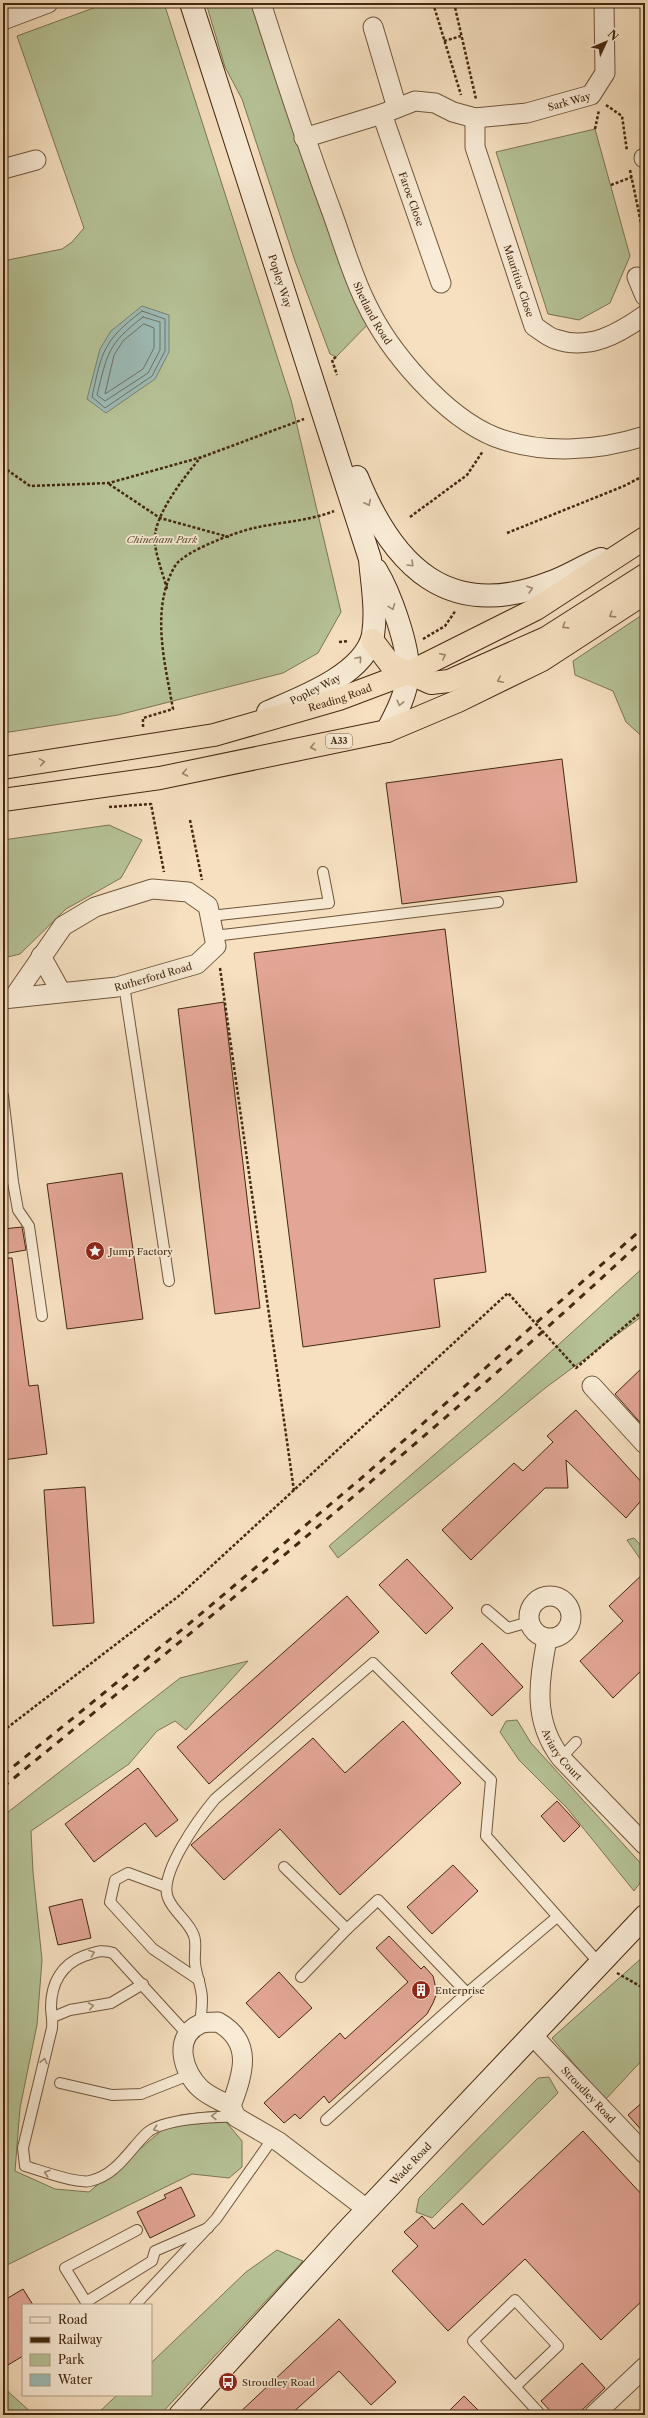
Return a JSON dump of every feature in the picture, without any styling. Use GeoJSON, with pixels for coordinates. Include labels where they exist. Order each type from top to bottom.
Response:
{"type":"FeatureCollection","features":[{"type":"Feature","properties":{"kind":"highway","name":"Reading Road"},"geometry":{"type":"LineString","coordinates":[[3,768],[214,735],[339,699],[408,673],[536,609],[638,544]]}},
{"type":"Feature","properties":{"kind":"highway"},"geometry":{"type":"LineString","coordinates":[[372,640],[391,665],[431,683],[449,681],[486,666],[546,638],[645,575]]}},
{"type":"Feature","properties":{"kind":"highway","name":"A33"},"geometry":{"type":"LineString","coordinates":[[3,800],[160,778],[387,731],[458,701],[542,660],[645,594]]}},
{"type":"Feature","properties":{"kind":"street","name":"Popley Way"},"geometry":{"type":"LineString","coordinates":[[191,3],[315,419],[370,559],[380,576],[401,631],[408,673],[398,712],[387,731]]}},
{"type":"Feature","properties":{"kind":"street","name":"Shetland Road"},"geometry":{"type":"LineString","coordinates":[[261,3],[304,138],[366,303],[397,355],[436,397],[495,436],[533,447],[574,448],[610,445],[645,436]]}},
{"type":"Feature","properties":{"kind":"street","name":"Sark Way"},"geometry":{"type":"LineString","coordinates":[[457,104],[475,118],[527,112],[591,95],[605,73],[604,3]]}},
{"type":"Feature","properties":{"kind":"street"},"geometry":{"type":"LineString","coordinates":[[3,20],[40,4]]}},
{"type":"Feature","properties":{"kind":"street","name":"Faroe Close"},"geometry":{"type":"LineString","coordinates":[[373,27],[390,111],[441,284]]}},
{"type":"Feature","properties":{"kind":"street"},"geometry":{"type":"LineString","coordinates":[[304,138],[390,111],[415,101],[457,104]]}},
{"type":"Feature","properties":{"kind":"street","name":"Mauritius Close"},"geometry":{"type":"LineString","coordinates":[[475,118],[475,147],[534,326],[555,339],[589,344],[622,331],[645,315]]}},
{"type":"Feature","properties":{"kind":"street"},"geometry":{"type":"LineString","coordinates":[[3,169],[36,160]]}},
{"type":"Feature","properties":{"kind":"street"},"geometry":{"type":"LineString","coordinates":[[637,277],[645,296]]}},
{"type":"Feature","properties":{"kind":"street"},"geometry":{"type":"LineString","coordinates":[[315,419],[340,433],[365,499],[385,534],[412,566],[434,582],[456,592],[484,597],[514,593],[549,583],[590,563],[638,544]]}},
{"type":"Feature","properties":{"kind":"street","name":"Popley Way"},"geometry":{"type":"LineString","coordinates":[[214,735],[298,699],[346,673],[366,650],[372,640],[374,615],[370,559]]}},
{"type":"Feature","properties":{"kind":"street","name":"Rutherford Road"},"geometry":{"type":"LineString","coordinates":[[8,998],[63,926],[95,907],[152,888],[188,892],[209,911]]}},
{"type":"Feature","properties":{"kind":"street"},"geometry":{"type":"LineString","coordinates":[[209,911],[215,941]]}},
{"type":"Feature","properties":{"kind":"street","name":"Rutherford Road"},"geometry":{"type":"LineString","coordinates":[[8,998],[124,985],[196,964],[215,941]]}},
{"type":"Feature","properties":{"kind":"street"},"geometry":{"type":"LineString","coordinates":[[41,956],[61,992]]}},
{"type":"Feature","properties":{"kind":"street"},"geometry":{"type":"LineString","coordinates":[[592,1386],[645,1444]]}},
{"type":"Feature","properties":{"kind":"street"},"geometry":{"type":"LineString","coordinates":[[556,1596],[567,1603],[572,1614],[571,1625],[561,1636],[547,1638],[540,1636],[532,1629],[529,1622],[529,1614],[533,1604],[539,1598],[556,1596]]}},
{"type":"Feature","properties":{"kind":"street","name":"Aviary Court"},"geometry":{"type":"LineString","coordinates":[[547,1638],[540,1681],[541,1715],[549,1743],[560,1758],[645,1844]]}},
{"type":"Feature","properties":{"kind":"street","name":"Wade Road"},"geometry":{"type":"LineString","coordinates":[[180,2415],[368,2210],[599,1963],[645,1916]]}},
{"type":"Feature","properties":{"kind":"street"},"geometry":{"type":"LineString","coordinates":[[233,2111],[240,2084],[244,2055],[230,2028],[218,2022],[194,2029],[182,2053],[189,2075],[201,2089],[233,2111],[274,2138],[368,2210]]}},
{"type":"Feature","properties":{"kind":"street","name":"Stroudley Road"},"geometry":{"type":"LineString","coordinates":[[532,2035],[645,2154]]}},
{"type":"Feature","properties":{"kind":"street"},"geometry":{"type":"LineString","coordinates":[[594,2415],[645,2367]]}},
{"type":"Feature","properties":{"kind":"lane"},"geometry":{"type":"LineString","coordinates":[[209,911],[329,903],[323,872]]}},
{"type":"Feature","properties":{"kind":"lane"},"geometry":{"type":"LineString","coordinates":[[215,941],[498,902]]}},
{"type":"Feature","properties":{"kind":"lane"},"geometry":{"type":"LineString","coordinates":[[124,985],[170,1281]]}},
{"type":"Feature","properties":{"kind":"lane"},"geometry":{"type":"LineString","coordinates":[[3,1096],[13,1182],[18,1210],[28,1226],[42,1316]]}},
{"type":"Feature","properties":{"kind":"lane"},"geometry":{"type":"LineString","coordinates":[[487,1610],[508,1628],[529,1622]]}},
{"type":"Feature","properties":{"kind":"lane"},"geometry":{"type":"LineString","coordinates":[[233,2111],[169,2124],[148,2131],[123,2161],[104,2176],[88,2182],[25,2166],[23,2148],[54,2016],[51,2008],[56,1980],[61,1971],[72,1960],[103,1949],[114,1953],[143,1984],[194,2029],[202,1999],[195,1964],[195,1937],[168,1898],[166,1887],[185,1841],[195,1822],[215,1799],[373,1663],[490,1780],[486,1836],[599,1963]]}},
{"type":"Feature","properties":{"kind":"lane"},"geometry":{"type":"LineString","coordinates":[[560,1758],[576,1742]]}},
{"type":"Feature","properties":{"kind":"lane"},"geometry":{"type":"LineString","coordinates":[[284,1867],[347,1929]]}},
{"type":"Feature","properties":{"kind":"lane"},"geometry":{"type":"LineString","coordinates":[[166,1887],[128,1873],[115,1880],[110,1902],[152,1950],[199,1980]]}},
{"type":"Feature","properties":{"kind":"lane"},"geometry":{"type":"LineString","coordinates":[[301,1977],[347,1929],[378,1900],[467,1993]]}},
{"type":"Feature","properties":{"kind":"lane"},"geometry":{"type":"LineString","coordinates":[[326,2120],[467,1993],[557,1917]]}},
{"type":"Feature","properties":{"kind":"lane"},"geometry":{"type":"LineString","coordinates":[[54,2016],[70,2010],[111,2003],[143,1984]]}},
{"type":"Feature","properties":{"kind":"lane"},"geometry":{"type":"LineString","coordinates":[[60,2083],[112,2095],[141,2094],[189,2075]]}},
{"type":"Feature","properties":{"kind":"lane"},"geometry":{"type":"LineString","coordinates":[[136,2304],[208,2228],[249,2176],[274,2138]]}},
{"type":"Feature","properties":{"kind":"lane"},"geometry":{"type":"LineString","coordinates":[[137,2230],[65,2268],[86,2302],[152,2261],[155,2251],[208,2228]]}},
{"type":"Feature","properties":{"kind":"lane"},"geometry":{"type":"LineString","coordinates":[[516,2387],[558,2346],[515,2300],[473,2341],[541,2415]]}},
{"type":"Feature","properties":{"kind":"path"},"geometry":{"type":"LineString","coordinates":[[433,3],[444,41],[457,104]]}},
{"type":"Feature","properties":{"kind":"path"},"geometry":{"type":"LineString","coordinates":[[454,3],[476,99]]}},
{"type":"Feature","properties":{"kind":"path"},"geometry":{"type":"LineString","coordinates":[[444,41],[462,36]]}},
{"type":"Feature","properties":{"kind":"path","name":"Sark Way"},"geometry":{"type":"LineString","coordinates":[[601,102],[622,116],[637,160]]}},
{"type":"Feature","properties":{"kind":"path"},"geometry":{"type":"LineString","coordinates":[[595,129],[599,108]]}},
{"type":"Feature","properties":{"kind":"path"},"geometry":{"type":"LineString","coordinates":[[637,160],[632,177],[645,242]]}},
{"type":"Feature","properties":{"kind":"path"},"geometry":{"type":"LineString","coordinates":[[610,185],[632,177]]}},
{"type":"Feature","properties":{"kind":"path"},"geometry":{"type":"LineString","coordinates":[[336,357],[332,360],[337,375]]}},
{"type":"Feature","properties":{"kind":"path"},"geometry":{"type":"LineString","coordinates":[[3,467],[30,486],[109,483],[202,457],[315,419]]}},
{"type":"Feature","properties":{"kind":"path"},"geometry":{"type":"LineString","coordinates":[[410,517],[467,475],[484,450],[478,445]]}},
{"type":"Feature","properties":{"kind":"path"},"geometry":{"type":"LineString","coordinates":[[167,589],[154,543],[160,518],[180,482],[202,457]]}},
{"type":"Feature","properties":{"kind":"path"},"geometry":{"type":"LineString","coordinates":[[506,533],[624,486],[645,475]]}},
{"type":"Feature","properties":{"kind":"path"},"geometry":{"type":"LineString","coordinates":[[109,483],[160,518],[229,537]]}},
{"type":"Feature","properties":{"kind":"path"},"geometry":{"type":"LineString","coordinates":[[143,732],[143,718],[173,709],[161,636],[162,608],[175,565],[190,551],[251,528],[328,514]]}},
{"type":"Feature","properties":{"kind":"path"},"geometry":{"type":"LineString","coordinates":[[418,641],[445,626],[458,606]]}},
{"type":"Feature","properties":{"kind":"path"},"geometry":{"type":"LineString","coordinates":[[106,807],[151,804],[164,873],[171,876]]}},
{"type":"Feature","properties":{"kind":"path"},"geometry":{"type":"LineString","coordinates":[[190,820],[209,911]]}},
{"type":"Feature","properties":{"kind":"path"},"geometry":{"type":"LineString","coordinates":[[215,941],[294,1491]]}},
{"type":"Feature","properties":{"kind":"path"},"geometry":{"type":"LineString","coordinates":[[3,1731],[180,1595],[508,1293],[576,1368],[645,1309]]}},
{"type":"Feature","properties":{"kind":"path"},"geometry":{"type":"LineString","coordinates":[[599,1963],[645,1990]]}},
{"type":"Feature","properties":{"kind":"green space","name":"Chineham Park"},"geometry":{"type":"Polygon","coordinates":[[[107,3],[164,3],[291,400],[341,612],[318,653],[283,673],[118,715],[3,733],[3,261],[62,249],[72,242],[84,228],[17,36],[107,3]]]}},
{"type":"Feature","properties":{"kind":"green space"},"geometry":{"type":"Polygon","coordinates":[[[206,3],[261,3],[374,318],[336,357],[330,354],[295,261],[242,99],[225,67],[206,3]]]}},
{"type":"Feature","properties":{"kind":"green space"},"geometry":{"type":"Polygon","coordinates":[[[595,129],[630,256],[610,303],[579,320],[548,314],[496,152],[595,129]]]}},
{"type":"Feature","properties":{"kind":"green space"},"geometry":{"type":"Polygon","coordinates":[[[645,613],[645,739],[626,722],[613,691],[575,675],[573,661],[645,613]]]}},
{"type":"Feature","properties":{"kind":"green space"},"geometry":{"type":"Polygon","coordinates":[[[109,825],[142,840],[121,878],[66,909],[20,954],[3,958],[3,840],[109,825]]]}},
{"type":"Feature","properties":{"kind":"green space"},"geometry":{"type":"Polygon","coordinates":[[[645,1266],[645,1314],[544,1389],[338,1558],[329,1546],[502,1396],[645,1266]]]}},
{"type":"Feature","properties":{"kind":"green space"},"geometry":{"type":"Polygon","coordinates":[[[634,1538],[645,1550],[645,1566],[627,1540],[634,1538]]]}},
{"type":"Feature","properties":{"kind":"green space"},"geometry":{"type":"Polygon","coordinates":[[[248,1661],[186,1730],[175,1721],[157,1731],[129,1764],[31,1831],[33,1872],[42,1960],[37,2025],[20,2108],[15,2171],[55,2189],[89,2192],[180,2115],[217,2111],[242,2141],[242,2167],[229,2178],[192,2174],[3,2267],[3,1816],[180,1678],[248,1661]]]}},
{"type":"Feature","properties":{"kind":"green space"},"geometry":{"type":"Polygon","coordinates":[[[517,1720],[531,1743],[645,1868],[645,1876],[634,1891],[567,1808],[519,1760],[500,1732],[506,1721],[517,1720]]]}},
{"type":"Feature","properties":{"kind":"green space"},"geometry":{"type":"Polygon","coordinates":[[[645,1955],[645,2057],[605,2100],[552,2038],[645,1955]]]}},
{"type":"Feature","properties":{"kind":"green space"},"geometry":{"type":"Polygon","coordinates":[[[549,2077],[558,2093],[432,2218],[416,2212],[419,2198],[538,2078],[549,2077]]]}},
{"type":"Feature","properties":{"kind":"green space"},"geometry":{"type":"Polygon","coordinates":[[[277,2250],[303,2261],[160,2415],[96,2415],[116,2396],[152,2396],[152,2362],[246,2272],[277,2250]]]}},
{"type":"Feature","properties":{"kind":"green space"},"geometry":{"type":"Polygon","coordinates":[[[3,2387],[34,2415],[3,2415],[3,2387]]]}},
{"type":"Feature","properties":{"kind":"water"},"geometry":{"type":"Polygon","coordinates":[[[142,306],[169,315],[169,352],[155,379],[106,413],[87,399],[100,349],[111,331],[142,306]]]}},
{"type":"Feature","properties":{"kind":"building"},"geometry":{"type":"Polygon","coordinates":[[[562,759],[577,882],[402,904],[386,783],[562,759]]]}},
{"type":"Feature","properties":{"kind":"building"},"geometry":{"type":"Polygon","coordinates":[[[445,929],[486,1272],[434,1279],[440,1327],[303,1347],[254,953],[445,929]]]}},
{"type":"Feature","properties":{"kind":"building"},"geometry":{"type":"Polygon","coordinates":[[[224,1002],[260,1308],[215,1314],[178,1009],[224,1002]]]}},
{"type":"Feature","properties":{"kind":"building"},"geometry":{"type":"Polygon","coordinates":[[[122,1173],[143,1319],[67,1329],[47,1184],[122,1173]]]}},
{"type":"Feature","properties":{"kind":"building"},"geometry":{"type":"Polygon","coordinates":[[[22,1227],[26,1250],[3,1254],[3,1229],[22,1227]]]}},
{"type":"Feature","properties":{"kind":"building"},"geometry":{"type":"Polygon","coordinates":[[[3,1258],[12,1258],[29,1386],[38,1385],[47,1454],[3,1460],[3,1258]]]}},
{"type":"Feature","properties":{"kind":"building"},"geometry":{"type":"Polygon","coordinates":[[[645,1365],[645,1428],[615,1394],[645,1365]]]}},
{"type":"Feature","properties":{"kind":"building"},"geometry":{"type":"Polygon","coordinates":[[[576,1410],[645,1486],[645,1496],[626,1518],[566,1460],[568,1488],[545,1488],[471,1560],[442,1530],[514,1463],[523,1471],[553,1442],[547,1436],[576,1410]]]}},
{"type":"Feature","properties":{"kind":"building"},"geometry":{"type":"Polygon","coordinates":[[[85,1487],[94,1623],[53,1626],[44,1490],[85,1487]]]}},
{"type":"Feature","properties":{"kind":"building"},"geometry":{"type":"Polygon","coordinates":[[[407,1559],[453,1608],[426,1634],[379,1585],[407,1559]]]}},
{"type":"Feature","properties":{"kind":"building"},"geometry":{"type":"Polygon","coordinates":[[[645,1572],[645,1667],[613,1698],[580,1661],[623,1621],[609,1606],[645,1572]]]}},
{"type":"Feature","properties":{"kind":"building"},"geometry":{"type":"Polygon","coordinates":[[[347,1596],[379,1632],[209,1784],[177,1747],[347,1596]]]}},
{"type":"Feature","properties":{"kind":"building"},"geometry":{"type":"Polygon","coordinates":[[[482,1643],[523,1687],[492,1716],[451,1673],[482,1643]]]}},
{"type":"Feature","properties":{"kind":"building"},"geometry":{"type":"Polygon","coordinates":[[[403,1721],[461,1783],[340,1895],[280,1829],[224,1880],[191,1845],[313,1738],[345,1773],[403,1721]]]}},
{"type":"Feature","properties":{"kind":"building"},"geometry":{"type":"Polygon","coordinates":[[[138,1768],[178,1820],[156,1837],[145,1823],[94,1862],[65,1824],[138,1768]]]}},
{"type":"Feature","properties":{"kind":"building"},"geometry":{"type":"Polygon","coordinates":[[[557,1801],[580,1826],[564,1842],[541,1816],[557,1801]]]}},
{"type":"Feature","properties":{"kind":"building"},"geometry":{"type":"Polygon","coordinates":[[[453,1865],[478,1891],[432,1934],[407,1907],[453,1865]]]}},
{"type":"Feature","properties":{"kind":"building"},"geometry":{"type":"Polygon","coordinates":[[[82,1899],[91,1938],[58,1945],[49,1907],[82,1899]]]}},
{"type":"Feature","properties":{"kind":"building"},"geometry":{"type":"Polygon","coordinates":[[[389,1936],[421,1969],[424,1966],[433,1976],[437,1993],[427,2014],[329,2103],[324,2096],[300,2119],[295,2114],[284,2123],[264,2103],[340,2033],[345,2039],[408,1982],[376,1948],[389,1936]]]}},
{"type":"Feature","properties":{"kind":"building"},"geometry":{"type":"Polygon","coordinates":[[[279,1972],[312,2008],[279,2038],[246,2003],[279,1972]]]}},
{"type":"Feature","properties":{"kind":"building"},"geometry":{"type":"Polygon","coordinates":[[[645,2100],[645,2134],[628,2115],[645,2100]]]}},
{"type":"Feature","properties":{"kind":"building"},"geometry":{"type":"Polygon","coordinates":[[[583,2131],[645,2198],[645,2298],[601,2340],[525,2259],[448,2331],[392,2271],[418,2246],[404,2232],[422,2216],[434,2229],[462,2203],[483,2225],[583,2131]]]}},
{"type":"Feature","properties":{"kind":"building"},"geometry":{"type":"Polygon","coordinates":[[[181,2187],[195,2216],[150,2238],[137,2212],[166,2198],[164,2195],[181,2187]]]}},
{"type":"Feature","properties":{"kind":"building"},"geometry":{"type":"Polygon","coordinates":[[[23,2289],[32,2304],[22,2304],[22,2357],[3,2368],[3,2301],[23,2289]]]}},
{"type":"Feature","properties":{"kind":"building"},"geometry":{"type":"Polygon","coordinates":[[[339,2319],[396,2382],[371,2405],[339,2371],[290,2415],[237,2415],[339,2319]]]}},
{"type":"Feature","properties":{"kind":"building"},"geometry":{"type":"Polygon","coordinates":[[[582,2363],[605,2388],[577,2415],[554,2415],[541,2401],[582,2363]]]}},
{"type":"Feature","properties":{"kind":"building"},"geometry":{"type":"Polygon","coordinates":[[[464,2396],[483,2415],[445,2415],[464,2396]]]}},
{"type":"Feature","properties":{"kind":"railway"},"geometry":{"type":"LineString","coordinates":[[3,1775],[190,1623],[365,1475],[645,1226]]}},
{"type":"Feature","properties":{"kind":"railway"},"geometry":{"type":"LineString","coordinates":[[3,1787],[248,1586],[409,1449],[488,1380],[645,1238]]}},
{"type":"Feature","properties":{"kind":"place","name":"Jump Factory"},"geometry":{"type":"Point","coordinates":[95,1251]}},
{"type":"Feature","properties":{"kind":"place","name":"Enterprise"},"geometry":{"type":"Point","coordinates":[421,1990]}},
{"type":"Feature","properties":{"kind":"place","name":"Stroudley Road"},"geometry":{"type":"Point","coordinates":[228,2382]}}]}
